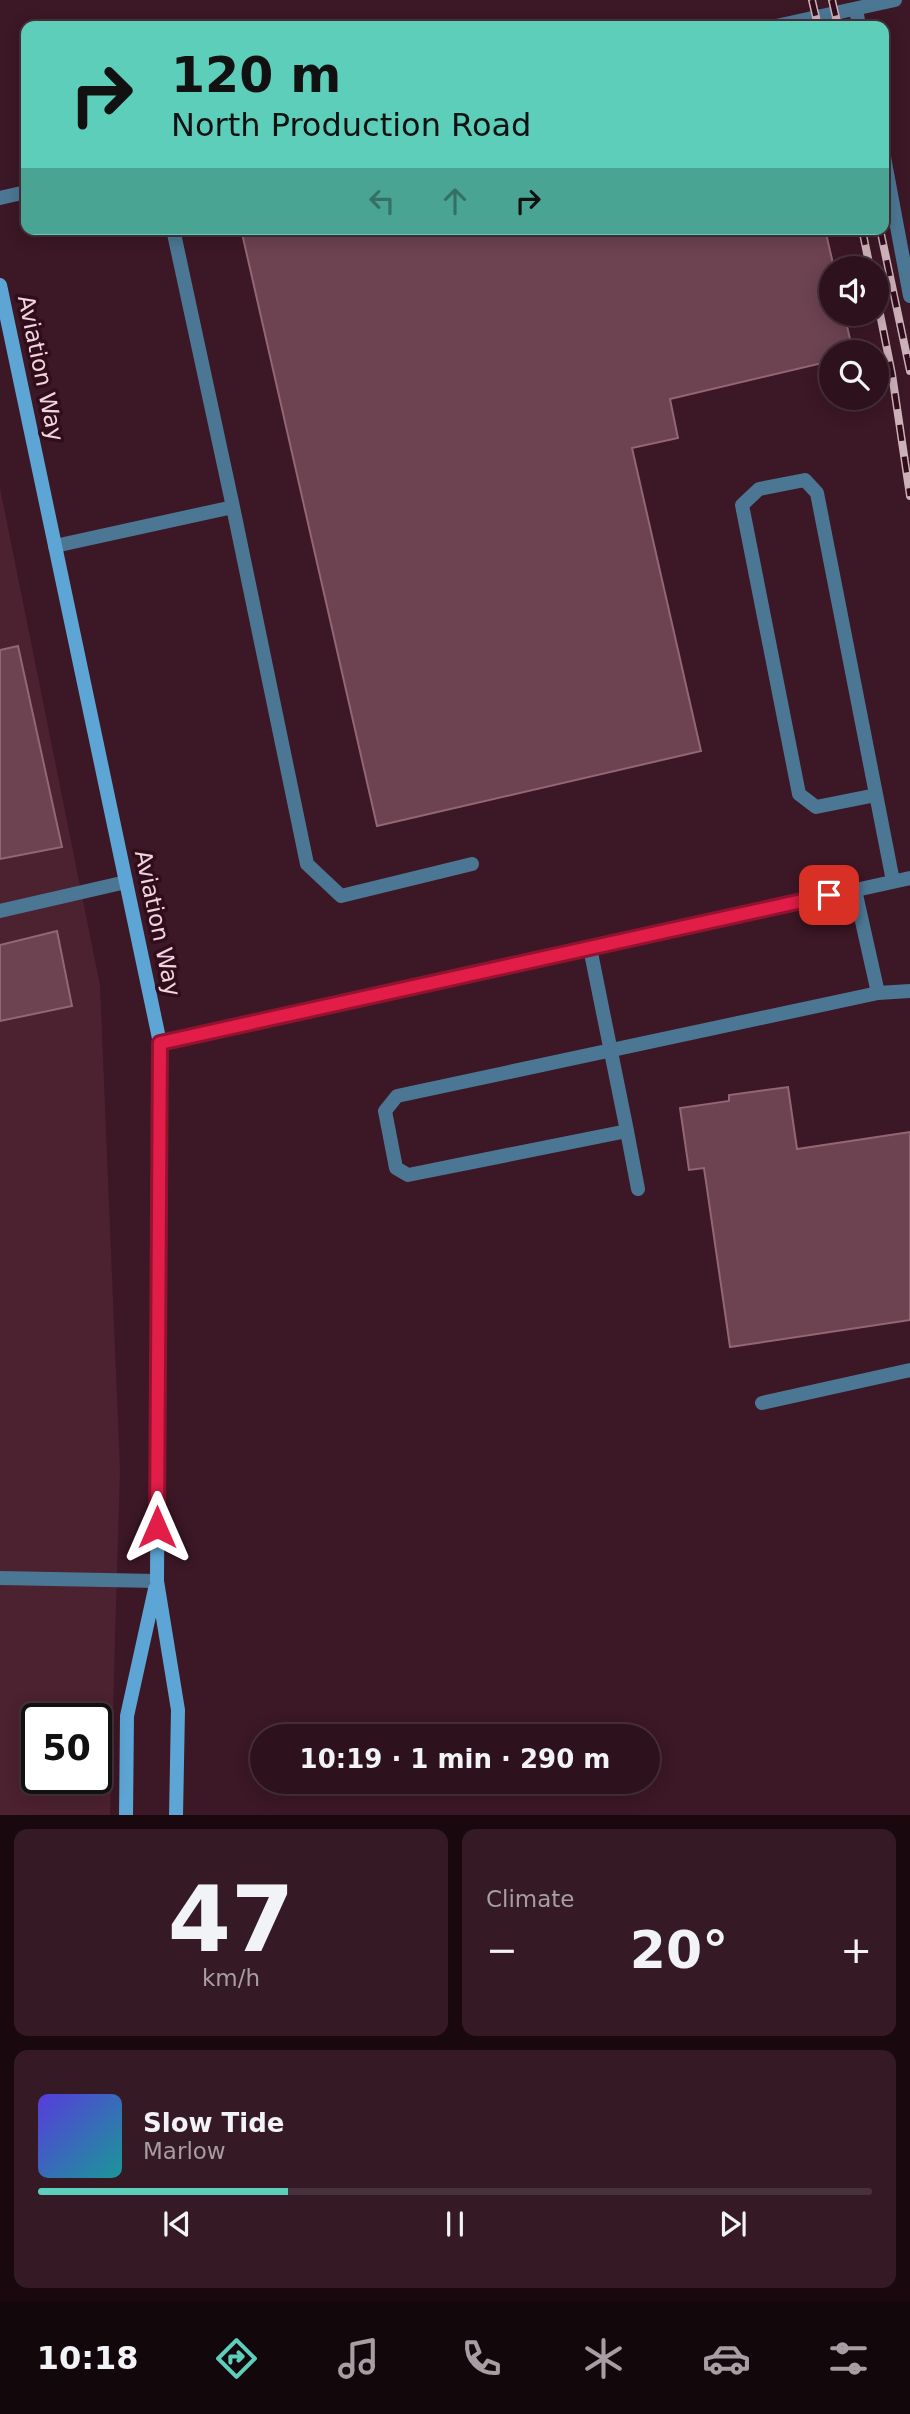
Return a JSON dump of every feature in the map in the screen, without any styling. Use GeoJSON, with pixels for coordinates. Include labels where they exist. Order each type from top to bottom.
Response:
{"type":"FeatureCollection","features":[{"type":"Feature","properties":{"kind":"main road","name":"Aviation Way"},"geometry":{"type":"LineString","coordinates":[[0,285],[160,1043],[157,1581],[178,1710],[176,1815]]}},
{"type":"Feature","properties":{"kind":"main road","name":"Aviation Way"},"geometry":{"type":"LineString","coordinates":[[126,1815],[127,1716],[157,1581]]}},
{"type":"Feature","properties":{"kind":"street"},"geometry":{"type":"LineString","coordinates":[[800,21],[895,0]]}},
{"type":"Feature","properties":{"kind":"street"},"geometry":{"type":"LineString","coordinates":[[856,9],[858,21]]}},
{"type":"Feature","properties":{"kind":"street"},"geometry":{"type":"LineString","coordinates":[[889,184],[910,296]]}},
{"type":"Feature","properties":{"kind":"street"},"geometry":{"type":"LineString","coordinates":[[0,198],[21,193]]}},
{"type":"Feature","properties":{"kind":"street"},"geometry":{"type":"LineString","coordinates":[[174,235],[307,864],[341,897],[472,864]]}},
{"type":"Feature","properties":{"kind":"street"},"geometry":{"type":"LineString","coordinates":[[876,795],[816,807],[799,794],[742,505],[759,489],[805,480],[817,493],[893,881]]}},
{"type":"Feature","properties":{"kind":"street"},"geometry":{"type":"LineString","coordinates":[[55,547],[233,507]]}},
{"type":"Feature","properties":{"kind":"street"},"geometry":{"type":"LineString","coordinates":[[160,1043],[910,878]]}},
{"type":"Feature","properties":{"kind":"street"},"geometry":{"type":"LineString","coordinates":[[0,911],[126,882]]}},
{"type":"Feature","properties":{"kind":"street"},"geometry":{"type":"LineString","coordinates":[[855,890],[878,993]]}},
{"type":"Feature","properties":{"kind":"street"},"geometry":{"type":"LineString","coordinates":[[590,948],[638,1189]]}},
{"type":"Feature","properties":{"kind":"street"},"geometry":{"type":"LineString","coordinates":[[626,1131],[408,1175],[396,1168],[386,1111],[397,1096],[878,993],[910,991]]}},
{"type":"Feature","properties":{"kind":"street"},"geometry":{"type":"LineString","coordinates":[[762,1403],[910,1370]]}},
{"type":"Feature","properties":{"kind":"street"},"geometry":{"type":"LineString","coordinates":[[0,1578],[157,1581]]}},
{"type":"Feature","properties":{"kind":"shaded area"},"geometry":{"type":"Polygon","coordinates":[[[0,488],[100,985],[120,1469],[112,1746],[112,1703],[21,1703],[21,1794],[111,1794],[110,1815],[0,1815],[0,488]]]}},
{"type":"Feature","properties":{"kind":"building"},"geometry":{"type":"Polygon","coordinates":[[[242,235],[826,235],[831,256],[819,256],[819,326],[847,326],[850,340],[819,340],[819,364],[670,399],[678,438],[632,448],[701,751],[377,826],[242,235]]]}},
{"type":"Feature","properties":{"kind":"building"},"geometry":{"type":"Polygon","coordinates":[[[18,646],[62,847],[0,859],[0,650],[18,646]]]}},
{"type":"Feature","properties":{"kind":"building"},"geometry":{"type":"Polygon","coordinates":[[[57,931],[72,1006],[0,1021],[0,945],[57,931]]]}},
{"type":"Feature","properties":{"kind":"building"},"geometry":{"type":"Polygon","coordinates":[[[788,1087],[797,1149],[910,1132],[910,1320],[730,1347],[704,1168],[689,1170],[680,1108],[729,1101],[729,1095],[788,1087]]]}},
{"type":"Feature","properties":{"kind":"railway"},"geometry":{"type":"LineString","coordinates":[[812,0],[817,21]]}},
{"type":"Feature","properties":{"kind":"railway"},"geometry":{"type":"LineString","coordinates":[[832,0],[837,21]]}},
{"type":"Feature","properties":{"kind":"railway"},"geometry":{"type":"LineString","coordinates":[[863,235],[868,256]]}},
{"type":"Feature","properties":{"kind":"railway"},"geometry":{"type":"LineString","coordinates":[[881,235],[910,371]]}},
{"type":"Feature","properties":{"kind":"railway"},"geometry":{"type":"LineString","coordinates":[[882,326],[910,496]]}},
{"type":"Feature","properties":{"kind":"route"},"geometry":{"type":"LineString","coordinates":[[157,1527],[160,1043],[829,895]]}}]}
